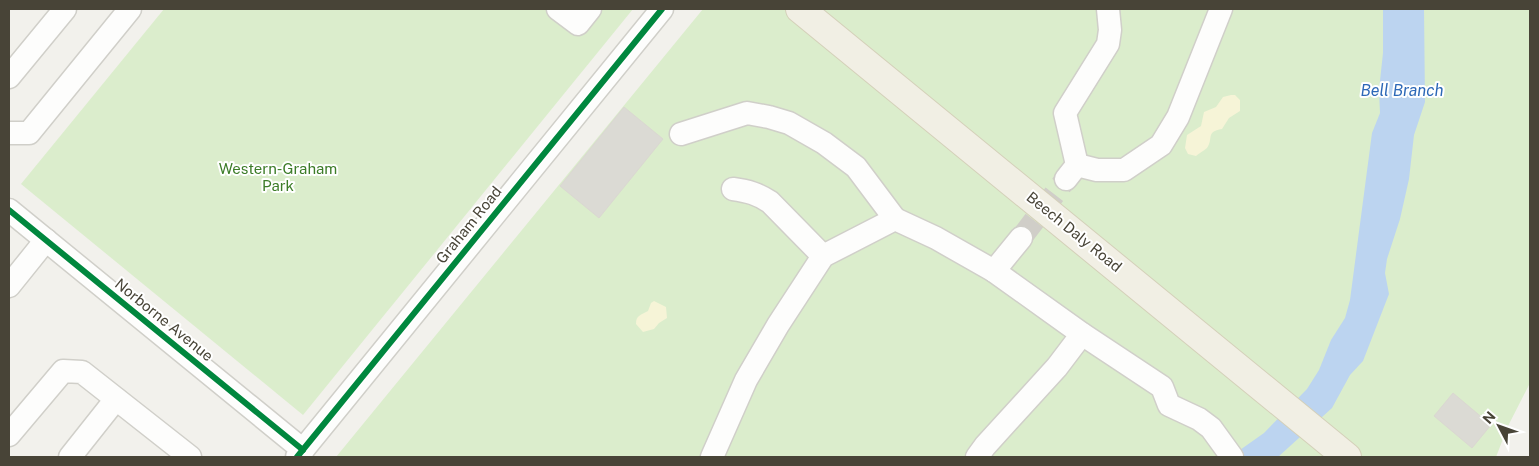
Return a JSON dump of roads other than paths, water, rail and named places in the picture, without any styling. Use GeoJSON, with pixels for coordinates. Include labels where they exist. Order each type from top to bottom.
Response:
{"type":"FeatureCollection","features":[{"type":"Feature","properties":{"kind":"main road","name":"Beech Daly Road"},"geometry":{"type":"LineString","coordinates":[[800,9],[1347,457]]}},
{"type":"Feature","properties":{"kind":"street"},"geometry":{"type":"LineString","coordinates":[[9,76],[65,9]]}},
{"type":"Feature","properties":{"kind":"street"},"geometry":{"type":"LineString","coordinates":[[9,133],[30,133],[130,9]]}},
{"type":"Feature","properties":{"kind":"street"},"geometry":{"type":"LineString","coordinates":[[558,9],[578,24],[590,9]]}},
{"type":"Feature","properties":{"kind":"street","name":"Graham Road"},"geometry":{"type":"LineString","coordinates":[[300,454],[662,9]]}},
{"type":"Feature","properties":{"kind":"street"},"geometry":{"type":"LineString","coordinates":[[1108,9],[1110,30],[1108,44],[1065,113],[1071,172],[1124,170],[1161,145],[1178,117],[1221,9]]}},
{"type":"Feature","properties":{"kind":"street"},"geometry":{"type":"LineString","coordinates":[[681,134],[747,113],[789,123],[824,143],[856,167],[895,219],[936,238],[994,271],[1082,334],[1162,387],[1170,405],[1205,423],[1232,457]]}},
{"type":"Feature","properties":{"kind":"street"},"geometry":{"type":"LineString","coordinates":[[734,189],[760,195],[770,202],[823,256]]}},
{"type":"Feature","properties":{"kind":"street","name":"Norborne Avenue"},"geometry":{"type":"LineString","coordinates":[[9,210],[300,454]]}},
{"type":"Feature","properties":{"kind":"street"},"geometry":{"type":"LineString","coordinates":[[712,457],[746,380],[778,325],[823,256],[895,219]]}},
{"type":"Feature","properties":{"kind":"street"},"geometry":{"type":"LineString","coordinates":[[994,271],[1021,238]]}},
{"type":"Feature","properties":{"kind":"street"},"geometry":{"type":"LineString","coordinates":[[9,286],[46,240]]}},
{"type":"Feature","properties":{"kind":"street"},"geometry":{"type":"LineString","coordinates":[[976,457],[1057,367],[1082,334]]}},
{"type":"Feature","properties":{"kind":"street"},"geometry":{"type":"LineString","coordinates":[[9,435],[63,371],[82,372],[116,399],[175,453]]}},
{"type":"Feature","properties":{"kind":"street"},"geometry":{"type":"LineString","coordinates":[[70,457],[116,399]]}},
{"type":"Feature","properties":{"kind":"water","name":"Bell Branch"},"geometry":{"type":"Polygon","coordinates":[[[1383,9],[1424,9],[1425,102],[1414,135],[1409,179],[1400,219],[1387,259],[1385,273],[1389,294],[1363,361],[1350,375],[1332,408],[1278,457],[1230,457],[1264,433],[1307,389],[1319,370],[1331,340],[1345,318],[1350,300],[1372,133],[1380,113],[1379,90],[1383,53],[1383,9]]]}},
{"type":"Feature","properties":{"kind":"tunnel"},"geometry":{"type":"LineString","coordinates":[[1021,238],[1066,179]]}},
{"type":"Feature","properties":{"kind":"park label","name":"Western-Graham Park"},"geometry":{"type":"Point","coordinates":[278,178]}}]}
